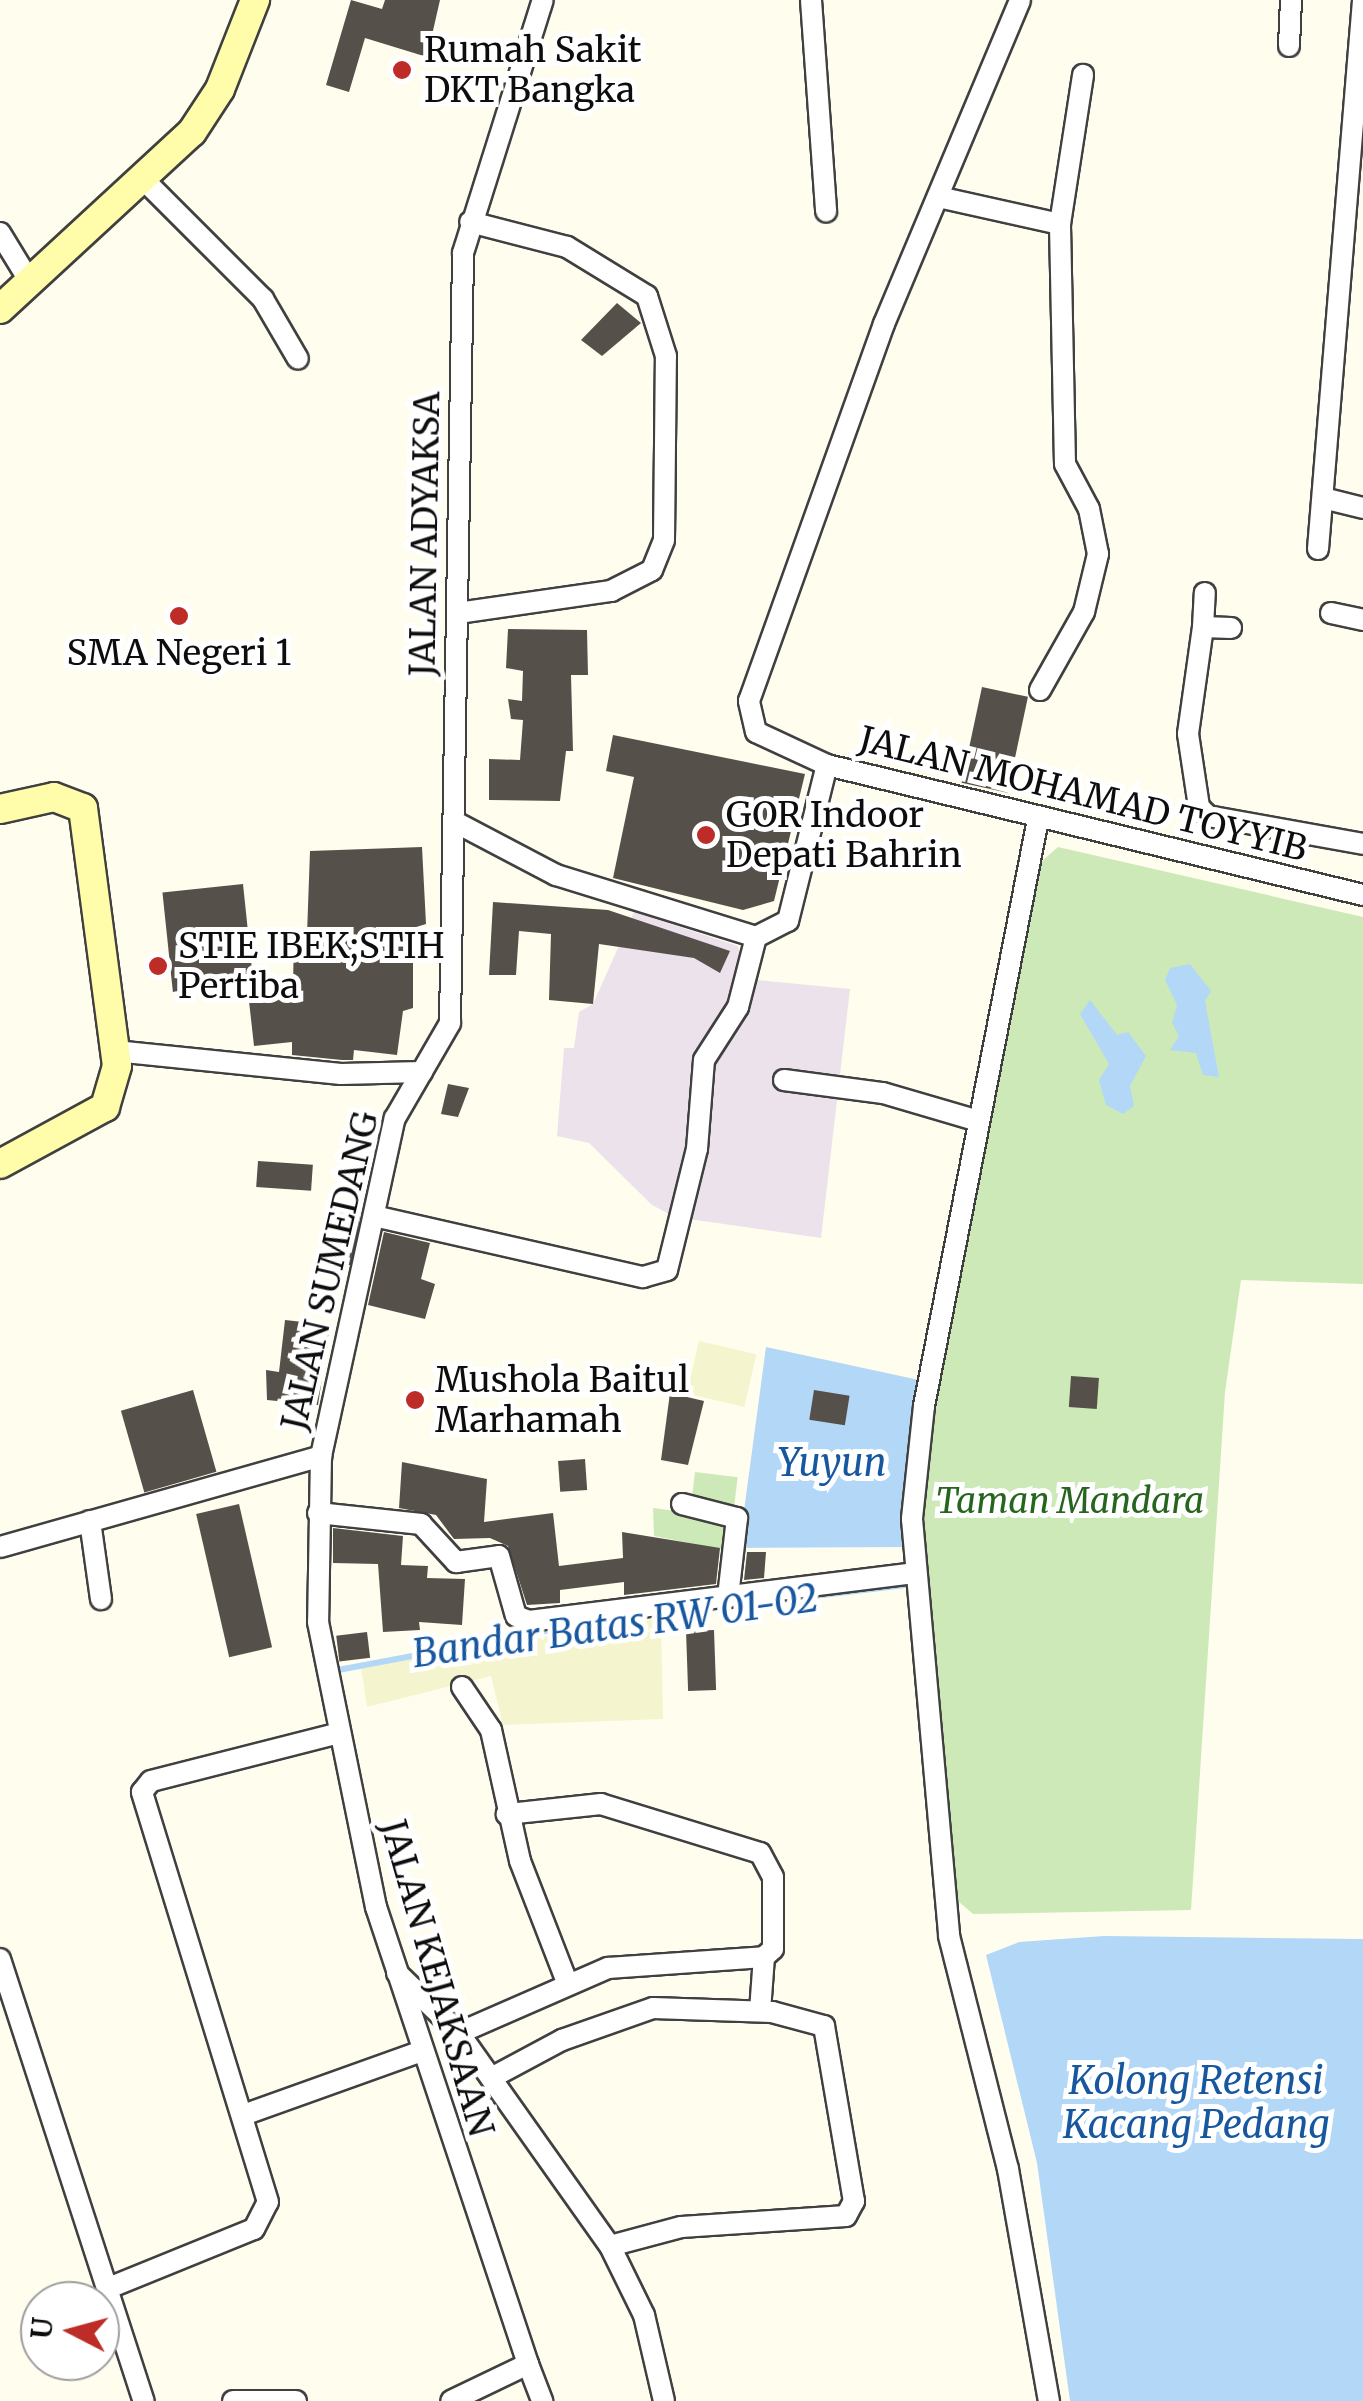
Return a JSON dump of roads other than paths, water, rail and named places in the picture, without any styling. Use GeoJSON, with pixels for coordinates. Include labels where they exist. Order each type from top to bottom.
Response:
{"type":"FeatureCollection","features":[{"type":"Feature","properties":{"kind":"street"},"geometry":{"type":"LineString","coordinates":[[0,308],[142,179],[204,116],[255,0]]}},
{"type":"Feature","properties":{"kind":"street","name":"JALAN ADYAKSA"},"geometry":{"type":"LineString","coordinates":[[422,1072],[450,1024],[459,824],[460,296],[470,222],[544,0]]}},
{"type":"Feature","properties":{"kind":"street"},"geometry":{"type":"LineString","coordinates":[[811,0],[826,211]]}},
{"type":"Feature","properties":{"kind":"street"},"geometry":{"type":"LineString","coordinates":[[826,765],[756,732],[750,701],[884,324],[1020,0]]}},
{"type":"Feature","properties":{"kind":"street"},"geometry":{"type":"LineString","coordinates":[[1289,46],[1291,0]]}},
{"type":"Feature","properties":{"kind":"street"},"geometry":{"type":"LineString","coordinates":[[1318,549],[1363,0]]}},
{"type":"Feature","properties":{"kind":"street"},"geometry":{"type":"LineString","coordinates":[[1040,690],[1084,612],[1098,554],[1089,510],[1066,464],[1060,224],[1083,75]]}},
{"type":"Feature","properties":{"kind":"street"},"geometry":{"type":"LineString","coordinates":[[142,179],[263,299],[292,337],[298,359]]}},
{"type":"Feature","properties":{"kind":"street"},"geometry":{"type":"LineString","coordinates":[[938,198],[1060,224]]}},
{"type":"Feature","properties":{"kind":"street"},"geometry":{"type":"LineString","coordinates":[[458,613],[611,591],[652,570],[664,540],[666,356],[647,296],[567,247],[470,222]]}},
{"type":"Feature","properties":{"kind":"street"},"geometry":{"type":"LineString","coordinates":[[0,233],[30,282]]}},
{"type":"Feature","properties":{"kind":"street"},"geometry":{"type":"LineString","coordinates":[[1322,498],[1363,508]]}},
{"type":"Feature","properties":{"kind":"street"},"geometry":{"type":"LineString","coordinates":[[1205,593],[1188,734],[1199,807],[1208,816],[1363,844]]}},
{"type":"Feature","properties":{"kind":"street"},"geometry":{"type":"LineString","coordinates":[[1331,614],[1363,620]]}},
{"type":"Feature","properties":{"kind":"street"},"geometry":{"type":"LineString","coordinates":[[1203,627],[1231,628]]}},
{"type":"Feature","properties":{"kind":"street","name":"JALAN MOHAMAD TOYYIB"},"geometry":{"type":"LineString","coordinates":[[756,938],[788,922],[826,765],[1038,819],[1362,889]]}},
{"type":"Feature","properties":{"kind":"street"},"geometry":{"type":"LineString","coordinates":[[0,809],[54,797],[82,808],[116,1058],[105,1107],[0,1164]]}},
{"type":"Feature","properties":{"kind":"street"},"geometry":{"type":"LineString","coordinates":[[1038,819],[924,1406],[914,1573],[948,1936],[1008,2169],[1050,2401]]}},
{"type":"Feature","properties":{"kind":"street"},"geometry":{"type":"LineString","coordinates":[[374,1216],[644,1277],[662,1274],[697,1149],[700,1076],[738,1007],[756,938],[556,875],[459,824]]}},
{"type":"Feature","properties":{"kind":"street"},"geometry":{"type":"LineString","coordinates":[[116,1058],[341,1074],[422,1072]]}},
{"type":"Feature","properties":{"kind":"street","name":"JALAN SUMEDANG"},"geometry":{"type":"LineString","coordinates":[[0,1548],[321,1456],[395,1118],[422,1072]]}},
{"type":"Feature","properties":{"kind":"street"},"geometry":{"type":"LineString","coordinates":[[784,1080],[883,1094],[979,1121]]}},
{"type":"Feature","properties":{"kind":"street","name":"JALAN KEJAKSAAN"},"geometry":{"type":"LineString","coordinates":[[321,1456],[318,1622],[393,1968],[418,2052],[542,2401]]}},
{"type":"Feature","properties":{"kind":"street"},"geometry":{"type":"LineString","coordinates":[[682,1504],[737,1518],[728,1597]]}},
{"type":"Feature","properties":{"kind":"street"},"geometry":{"type":"LineString","coordinates":[[318,1513],[421,1524],[456,1562],[500,1556],[516,1616],[529,1622],[914,1573]]}},
{"type":"Feature","properties":{"kind":"street"},"geometry":{"type":"LineString","coordinates":[[90,1521],[101,1598]]}},
{"type":"Feature","properties":{"kind":"street"},"geometry":{"type":"LineString","coordinates":[[462,1687],[491,1730],[507,1814],[567,1982]]}},
{"type":"Feature","properties":{"kind":"street"},"geometry":{"type":"LineString","coordinates":[[120,2283],[264,2220],[268,2202],[246,2114],[139,1801],[151,1781],[340,1733]]}},
{"type":"Feature","properties":{"kind":"street"},"geometry":{"type":"LineString","coordinates":[[459,2032],[567,1982],[646,1960],[764,1957],[773,1949],[772,1877],[760,1853],[601,1804],[507,1814]]}},
{"type":"Feature","properties":{"kind":"street"},"geometry":{"type":"LineString","coordinates":[[760,2011],[764,1957]]}},
{"type":"Feature","properties":{"kind":"street"},"geometry":{"type":"LineString","coordinates":[[0,1959],[109,2281]]}},
{"type":"Feature","properties":{"kind":"street"},"geometry":{"type":"LineString","coordinates":[[393,1968],[459,2032],[610,2246],[644,2315],[664,2401]]}},
{"type":"Feature","properties":{"kind":"street"},"geometry":{"type":"LineString","coordinates":[[491,2078],[653,2008],[760,2011],[824,2026],[832,2040],[854,2201],[846,2216],[681,2227],[610,2246]]}},
{"type":"Feature","properties":{"kind":"street"},"geometry":{"type":"LineString","coordinates":[[246,2114],[418,2052]]}},
{"type":"Feature","properties":{"kind":"street"},"geometry":{"type":"LineString","coordinates":[[120,2318],[144,2401]]}},
{"type":"Feature","properties":{"kind":"street"},"geometry":{"type":"LineString","coordinates":[[451,2401],[528,2364]]}},
{"type":"Feature","properties":{"kind":"street"},"geometry":{"type":"LineString","coordinates":[[234,2401],[296,2401]]}},
{"type":"Feature","properties":{"kind":"water"},"geometry":{"type":"Polygon","coordinates":[[[1190,964],[1211,991],[1205,1001],[1219,1077],[1203,1075],[1196,1053],[1170,1050],[1179,1036],[1172,1023],[1177,1005],[1165,980],[1170,968],[1190,964]]]}},
{"type":"Feature","properties":{"kind":"water"},"geometry":{"type":"Polygon","coordinates":[[[1090,1000],[1117,1035],[1128,1032],[1146,1056],[1130,1086],[1134,1106],[1123,1114],[1106,1105],[1099,1080],[1109,1064],[1080,1014],[1090,1000]]]}},
{"type":"Feature","properties":{"kind":"water","name":"Yuyun"},"geometry":{"type":"Polygon","coordinates":[[[766,1347],[919,1380],[909,1547],[739,1548],[766,1347]]]}},
{"type":"Feature","properties":{"kind":"water","name":"Kolong Retensi Kacang Pedang"},"geometry":{"type":"Polygon","coordinates":[[[1104,1936],[1363,1939],[1363,2401],[1070,2401],[1037,2163],[986,1955],[1019,1942],[1104,1936]]]}},
{"type":"Feature","properties":{"kind":"waterway","name":"Bandar Batas RW 01-02"},"geometry":{"type":"LineString","coordinates":[[663,1614],[905,1585]]}},
{"type":"Feature","properties":{"kind":"waterway","name":"Bandar Batas RW 01-02"},"geometry":{"type":"LineString","coordinates":[[333,1671],[571,1626]]}},
{"type":"Feature","properties":{"kind":"place","name":"Rumah Sakit DKT Bangka"},"geometry":{"type":"Point","coordinates":[402,70]}},
{"type":"Feature","properties":{"kind":"place","name":"SMA Negeri 1"},"geometry":{"type":"Point","coordinates":[179,616]}},
{"type":"Feature","properties":{"kind":"place","name":"GOR Indoor Depati Bahrin"},"geometry":{"type":"Point","coordinates":[706,835]}},
{"type":"Feature","properties":{"kind":"place","name":"STIE IBEK;STIH Pertiba"},"geometry":{"type":"Point","coordinates":[158,966]}},
{"type":"Feature","properties":{"kind":"place","name":"Mushola Baitul Marhamah"},"geometry":{"type":"Point","coordinates":[415,1400]}},
{"type":"Feature","properties":{"kind":"park label","name":"Taman Mandara"},"geometry":{"type":"Point","coordinates":[1070,1501]}}]}
